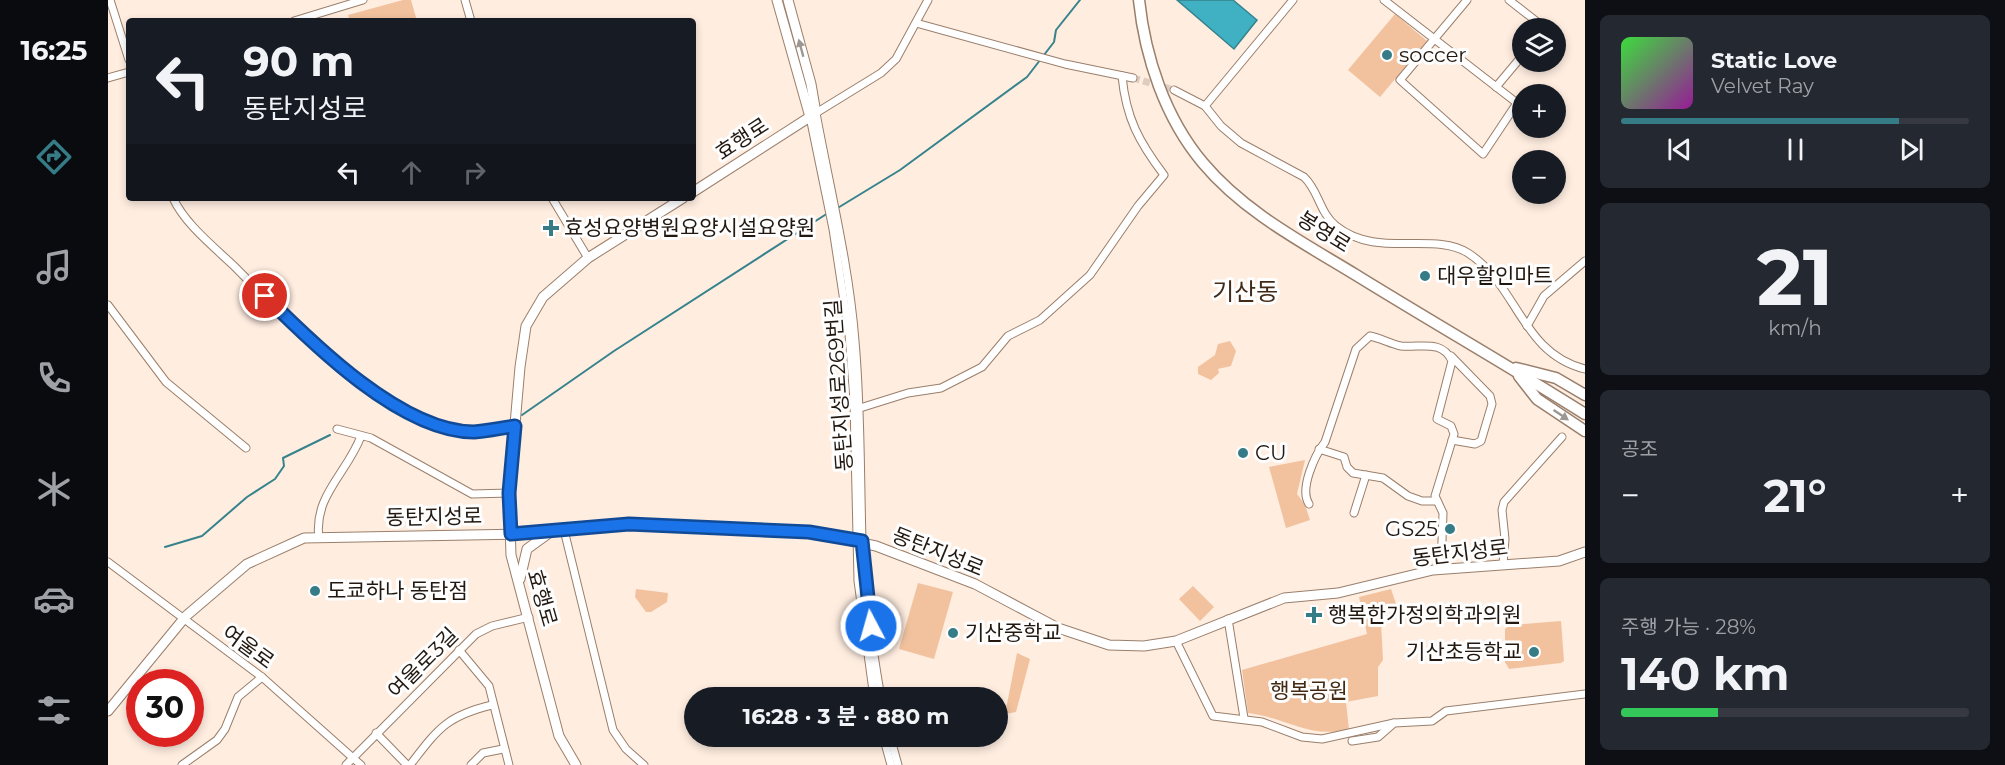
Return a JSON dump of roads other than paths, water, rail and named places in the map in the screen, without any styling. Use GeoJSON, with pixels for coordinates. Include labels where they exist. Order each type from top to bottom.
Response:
{"type":"FeatureCollection","features":[{"type":"Feature","properties":{"kind":"highway","name":"봉영로"},"geometry":{"type":"LineString","coordinates":[[1139,0],[1152,66],[1164,99],[1178,126],[1202,162],[1228,190],[1302,242],[1585,414]]}},
{"type":"Feature","properties":{"kind":"highway"},"geometry":{"type":"LineString","coordinates":[[1509,367],[1556,378],[1585,395]]}},
{"type":"Feature","properties":{"kind":"highway"},"geometry":{"type":"LineString","coordinates":[[1509,367],[1537,399],[1585,431]]}},
{"type":"Feature","properties":{"kind":"main road"},"geometry":{"type":"LineString","coordinates":[[777,0],[813,115]]}},
{"type":"Feature","properties":{"kind":"main road"},"geometry":{"type":"LineString","coordinates":[[788,0],[811,84],[813,115]]}},
{"type":"Feature","properties":{"kind":"main road","name":"효행로"},"geometry":{"type":"LineString","coordinates":[[696,190],[813,115]]}},
{"type":"Feature","properties":{"kind":"main road"},"geometry":{"type":"LineString","coordinates":[[588,258],[678,201]]}},
{"type":"Feature","properties":{"kind":"main road","name":"효행로"},"geometry":{"type":"LineString","coordinates":[[576,765],[560,736],[511,555],[509,493],[526,326],[543,297],[588,258]]}},
{"type":"Feature","properties":{"kind":"main road","name":"동탄지성로"},"geometry":{"type":"LineString","coordinates":[[108,711],[183,620],[248,564],[304,538],[511,534],[629,524],[809,532],[859,541],[975,584],[1058,628],[1109,645],[1144,646],[1176,641],[1284,598],[1338,593],[1441,569],[1559,561],[1585,552]]}},
{"type":"Feature","properties":{"kind":"main road"},"geometry":{"type":"LineString","coordinates":[[519,584],[527,549],[551,531]]}},
{"type":"Feature","properties":{"kind":"street"},"geometry":{"type":"LineString","coordinates":[[110,0],[126,51]]}},
{"type":"Feature","properties":{"kind":"street"},"geometry":{"type":"LineString","coordinates":[[304,18],[363,0]]}},
{"type":"Feature","properties":{"kind":"street"},"geometry":{"type":"LineString","coordinates":[[465,0],[470,18]]}},
{"type":"Feature","properties":{"kind":"street"},"geometry":{"type":"LineString","coordinates":[[872,687],[859,588],[854,401],[849,334],[836,228],[813,115],[881,73],[896,59],[928,0]]}},
{"type":"Feature","properties":{"kind":"street"},"geometry":{"type":"LineString","coordinates":[[1205,106],[1293,0]]}},
{"type":"Feature","properties":{"kind":"street"},"geometry":{"type":"LineString","coordinates":[[1384,0],[1434,39],[1517,103],[1483,154],[1400,80],[1434,39],[1467,0]]}},
{"type":"Feature","properties":{"kind":"street"},"geometry":{"type":"LineString","coordinates":[[1509,0],[1532,18]]}},
{"type":"Feature","properties":{"kind":"street"},"geometry":{"type":"LineString","coordinates":[[916,23],[1052,61],[1133,78]]}},
{"type":"Feature","properties":{"kind":"street"},"geometry":{"type":"LineString","coordinates":[[1496,87],[1512,68]]}},
{"type":"Feature","properties":{"kind":"street"},"geometry":{"type":"LineString","coordinates":[[108,78],[126,73]]}},
{"type":"Feature","properties":{"kind":"street"},"geometry":{"type":"LineString","coordinates":[[860,408],[908,393],[941,388],[962,379],[982,367],[1008,336],[1040,320],[1090,275],[1138,206],[1164,176],[1146,152],[1128,115],[1122,76]]}},
{"type":"Feature","properties":{"kind":"street"},"geometry":{"type":"LineString","coordinates":[[1174,90],[1205,106],[1221,126],[1241,142],[1304,177],[1311,186],[1321,209],[1346,233],[1372,242],[1449,247],[1467,253],[1498,283],[1527,326],[1550,354],[1585,369]]}},
{"type":"Feature","properties":{"kind":"street"},"geometry":{"type":"LineString","coordinates":[[174,201],[199,231],[273,304],[360,383],[402,410],[439,424],[474,432],[494,429],[514,430]]}},
{"type":"Feature","properties":{"kind":"street"},"geometry":{"type":"LineString","coordinates":[[554,201],[588,258]]}},
{"type":"Feature","properties":{"kind":"street","name":"동탄지성로269번길"},"geometry":{"type":"LineString","coordinates":[[836,228],[854,328],[860,408],[859,541]]}},
{"type":"Feature","properties":{"kind":"street"},"geometry":{"type":"LineString","coordinates":[[1527,326],[1544,296],[1585,261]]}},
{"type":"Feature","properties":{"kind":"street"},"geometry":{"type":"LineString","coordinates":[[108,305],[166,382],[246,448]]}},
{"type":"Feature","properties":{"kind":"street"},"geometry":{"type":"LineString","coordinates":[[1309,504],[1305,492],[1319,450],[1325,442],[1356,349],[1370,336],[1400,346],[1434,346],[1450,355],[1490,396],[1492,404],[1481,441],[1474,444],[1452,440]]}},
{"type":"Feature","properties":{"kind":"street"},"geometry":{"type":"LineString","coordinates":[[1441,569],[1443,513],[1436,496],[1452,440],[1451,426],[1437,419],[1452,370],[1450,355]]}},
{"type":"Feature","properties":{"kind":"street"},"geometry":{"type":"LineString","coordinates":[[337,429],[372,438],[472,494],[509,493]]}},
{"type":"Feature","properties":{"kind":"street"},"geometry":{"type":"LineString","coordinates":[[319,538],[317,525],[321,505],[361,436]]}},
{"type":"Feature","properties":{"kind":"street"},"geometry":{"type":"LineString","coordinates":[[1503,564],[1505,539],[1502,510],[1504,502],[1562,437]]}},
{"type":"Feature","properties":{"kind":"street"},"geometry":{"type":"LineString","coordinates":[[1319,450],[1344,457],[1347,467],[1353,473],[1388,480],[1416,499],[1437,501]]}},
{"type":"Feature","properties":{"kind":"street"},"geometry":{"type":"LineString","coordinates":[[1354,513],[1366,475]]}},
{"type":"Feature","properties":{"kind":"street"},"geometry":{"type":"LineString","coordinates":[[564,530],[613,730],[626,749],[644,765]]}},
{"type":"Feature","properties":{"kind":"street"},"geometry":{"type":"LineString","coordinates":[[859,541],[879,687]]}},
{"type":"Feature","properties":{"kind":"street","name":"여울로"},"geometry":{"type":"LineString","coordinates":[[108,562],[262,677],[362,765]]}},
{"type":"Feature","properties":{"kind":"street","name":"여울로3길"},"geometry":{"type":"LineString","coordinates":[[346,765],[476,634],[492,626],[529,617]]}},
{"type":"Feature","properties":{"kind":"street"},"geometry":{"type":"LineString","coordinates":[[1228,619],[1244,718]]}},
{"type":"Feature","properties":{"kind":"street"},"geometry":{"type":"LineString","coordinates":[[1176,641],[1213,716],[1244,718],[1282,727],[1302,736],[1322,739],[1394,723],[1432,721],[1446,711],[1585,694]]}},
{"type":"Feature","properties":{"kind":"street"},"geometry":{"type":"LineString","coordinates":[[459,650],[489,686],[503,749],[509,765]]}},
{"type":"Feature","properties":{"kind":"street"},"geometry":{"type":"LineString","coordinates":[[182,765],[217,740],[225,729],[238,697],[262,677]]}},
{"type":"Feature","properties":{"kind":"street"},"geometry":{"type":"LineString","coordinates":[[376,733],[409,765],[449,720],[468,711],[492,705]]}},
{"type":"Feature","properties":{"kind":"street"},"geometry":{"type":"LineString","coordinates":[[1352,741],[1378,737],[1394,723]]}},
{"type":"Feature","properties":{"kind":"street"},"geometry":{"type":"LineString","coordinates":[[886,747],[891,765]]}},
{"type":"Feature","properties":{"kind":"street"},"geometry":{"type":"LineString","coordinates":[[893,747],[898,765]]}},
{"type":"Feature","properties":{"kind":"street"},"geometry":{"type":"LineString","coordinates":[[471,765],[483,753],[503,749]]}},
{"type":"Feature","properties":{"kind":"water"},"geometry":{"type":"Polygon","coordinates":[[[1177,0],[1233,0],[1257,20],[1234,49],[1177,0]]]}},
{"type":"Feature","properties":{"kind":"waterway"},"geometry":{"type":"LineString","coordinates":[[836,209],[900,170],[1027,77],[1054,42],[1056,30],[1080,0]]}},
{"type":"Feature","properties":{"kind":"waterway"},"geometry":{"type":"LineString","coordinates":[[522,415],[614,351],[828,213]]}},
{"type":"Feature","properties":{"kind":"waterway"},"geometry":{"type":"LineString","coordinates":[[165,547],[202,536],[247,497],[275,479],[284,466],[283,458],[330,435]]}},
{"type":"Feature","properties":{"kind":"tunnel"},"geometry":{"type":"LineString","coordinates":[[1133,78],[1174,90]]}},
{"type":"Feature","properties":{"kind":"place","name":"soccer"},"geometry":{"type":"Point","coordinates":[1387,55]}},
{"type":"Feature","properties":{"kind":"place","name":"효성요양병원요양시설요양원"},"geometry":{"type":"Point","coordinates":[551,228]}},
{"type":"Feature","properties":{"kind":"place","name":"대우할인마트"},"geometry":{"type":"Point","coordinates":[1425,276]}},
{"type":"Feature","properties":{"kind":"place","name":"CU"},"geometry":{"type":"Point","coordinates":[1243,453]}},
{"type":"Feature","properties":{"kind":"place","name":"GS25"},"geometry":{"type":"Point","coordinates":[1450,529]}},
{"type":"Feature","properties":{"kind":"place","name":"도쿄하나 동탄점"},"geometry":{"type":"Point","coordinates":[315,591]}},
{"type":"Feature","properties":{"kind":"place","name":"행복한가정의학과의원"},"geometry":{"type":"Point","coordinates":[1314,615]}},
{"type":"Feature","properties":{"kind":"place","name":"기산중학교"},"geometry":{"type":"Point","coordinates":[953,633]}},
{"type":"Feature","properties":{"kind":"place","name":"기산초등학교"},"geometry":{"type":"Point","coordinates":[1534,652]}},
{"type":"Feature","properties":{"kind":"district","name":"기산동"},"geometry":{"type":"Point","coordinates":[1245,292]}},
{"type":"Feature","properties":{"kind":"park label","name":"행복공원"},"geometry":{"type":"Point","coordinates":[1309,691]}}]}
